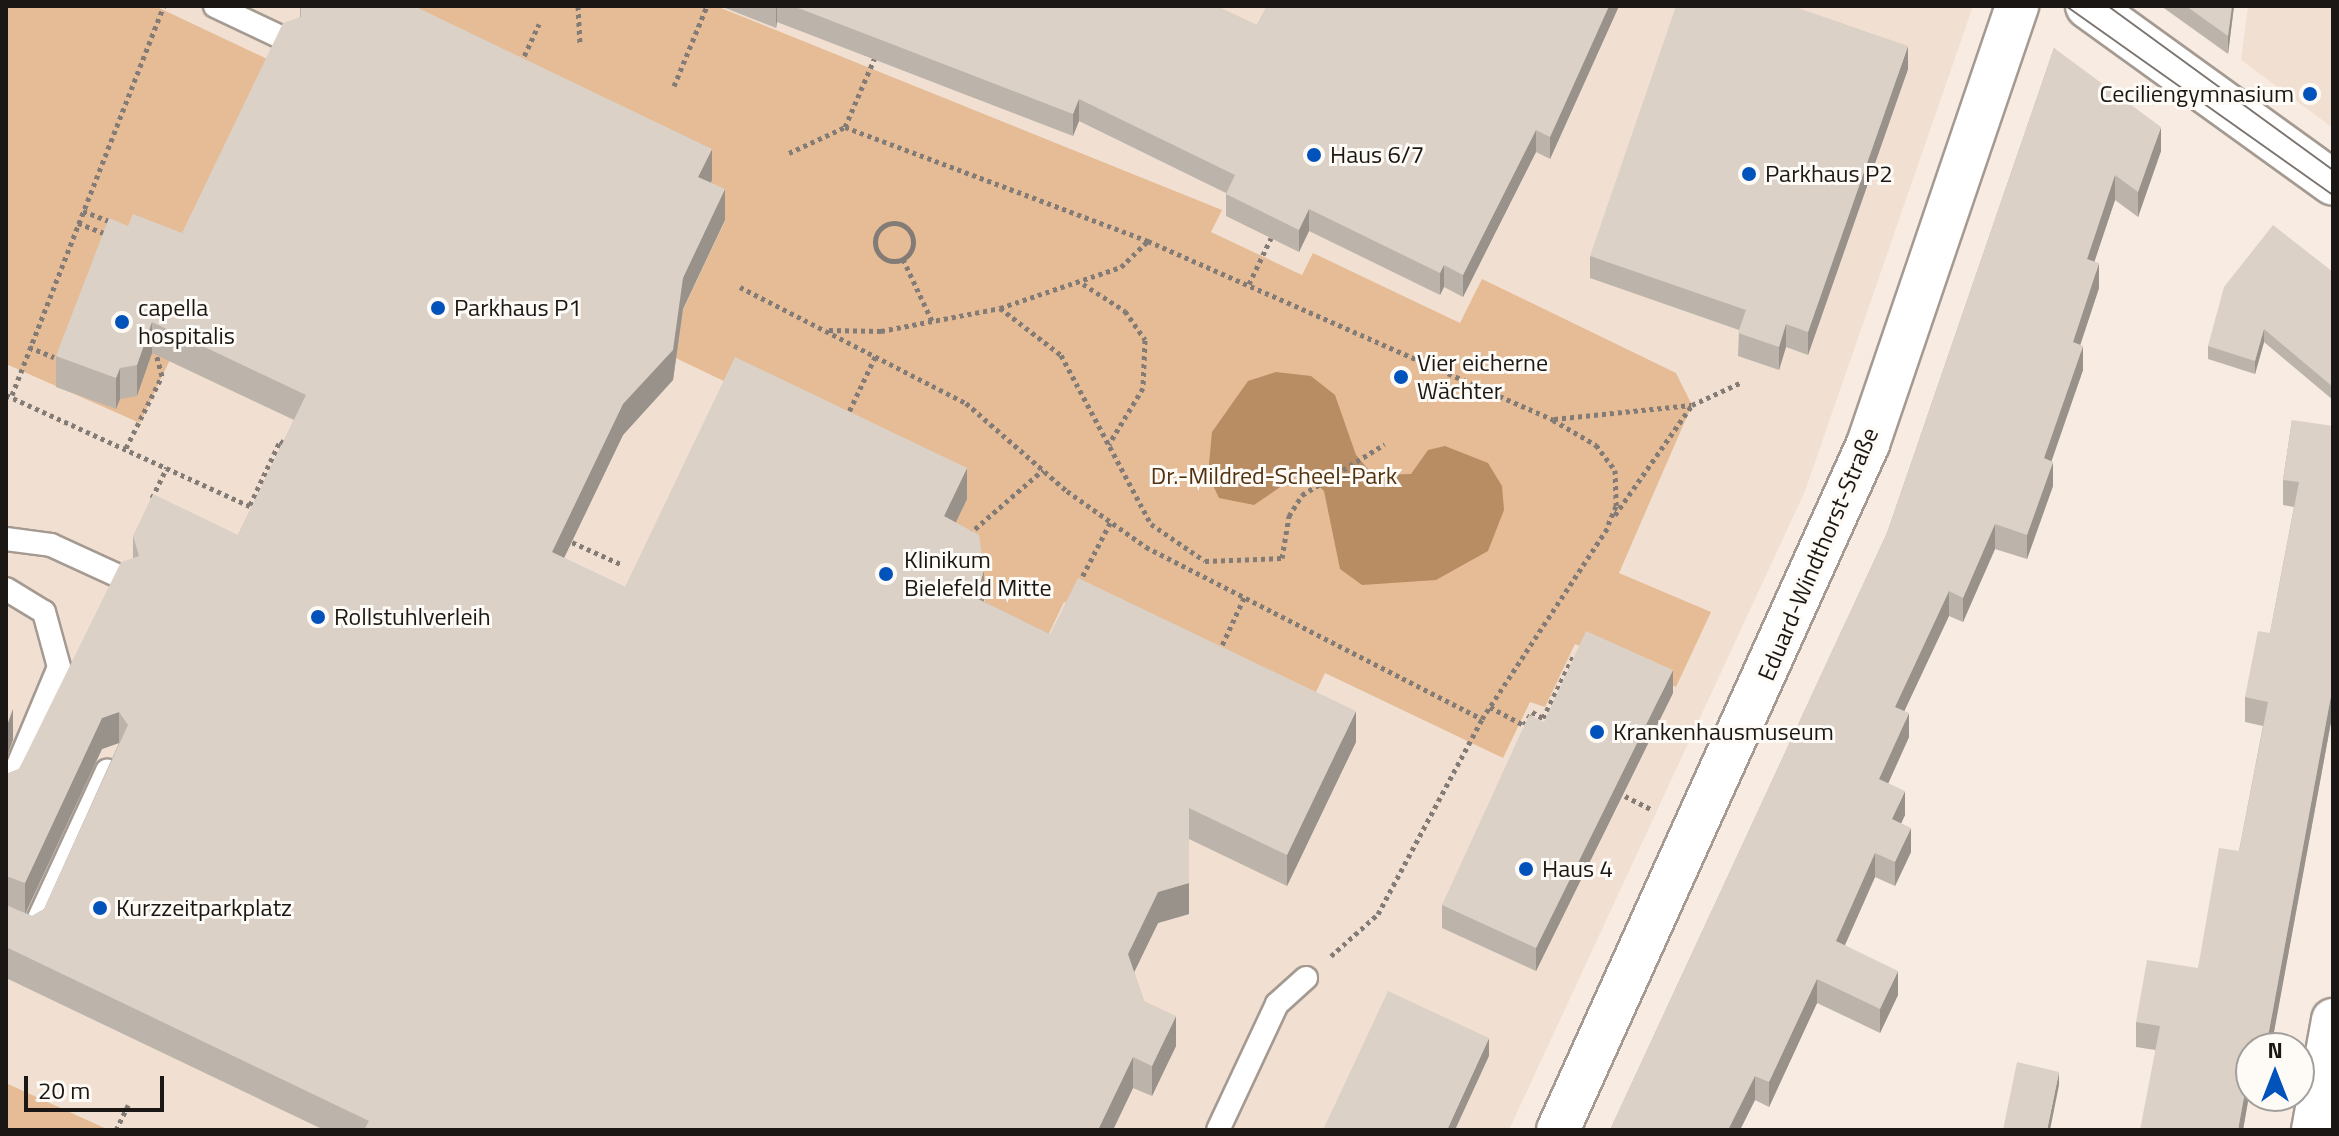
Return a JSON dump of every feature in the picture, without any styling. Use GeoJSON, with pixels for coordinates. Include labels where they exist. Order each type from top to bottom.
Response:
{"type":"FeatureCollection","features":[{"type":"Feature","properties":{"kind":"street","name":"Eduard-Windthorst-Straße"},"geometry":{"type":"LineString","coordinates":[[1558,1130],[1868,444],[2017,6]]}},
{"type":"Feature","properties":{"kind":"street"},"geometry":{"type":"LineString","coordinates":[[2088,6],[2333,183]]}},
{"type":"Feature","properties":{"kind":"street"},"geometry":{"type":"LineString","coordinates":[[2313,1130],[2333,1020]]}},
{"type":"Feature","properties":{"kind":"lane"},"geometry":{"type":"LineString","coordinates":[[215,6],[289,41]]}},
{"type":"Feature","properties":{"kind":"lane"},"geometry":{"type":"LineString","coordinates":[[6,539],[51,545],[127,580]]}},
{"type":"Feature","properties":{"kind":"lane"},"geometry":{"type":"LineString","coordinates":[[6,589],[44,612],[59,667],[6,794]]}},
{"type":"Feature","properties":{"kind":"lane"},"geometry":{"type":"LineString","coordinates":[[6,921],[32,933],[114,756]]}},
{"type":"Feature","properties":{"kind":"lane"},"geometry":{"type":"LineString","coordinates":[[1218,1130],[1277,1004],[1306,978]]}},
{"type":"Feature","properties":{"kind":"path"},"geometry":{"type":"LineString","coordinates":[[164,6],[9,395],[264,512]]}},
{"type":"Feature","properties":{"kind":"path"},"geometry":{"type":"LineString","coordinates":[[578,6],[580,43]]}},
{"type":"Feature","properties":{"kind":"path"},"geometry":{"type":"LineString","coordinates":[[674,86],[707,6]]}},
{"type":"Feature","properties":{"kind":"path"},"geometry":{"type":"LineString","coordinates":[[515,74],[539,24]]}},
{"type":"Feature","properties":{"kind":"path"},"geometry":{"type":"LineString","coordinates":[[789,153],[845,127],[882,39]]}},
{"type":"Feature","properties":{"kind":"path"},"geometry":{"type":"LineString","coordinates":[[845,127],[1148,241],[1553,420],[1596,445],[1615,470],[1616,506],[1607,527]]}},
{"type":"Feature","properties":{"kind":"path"},"geometry":{"type":"LineString","coordinates":[[83,211],[125,227]]}},
{"type":"Feature","properties":{"kind":"path"},"geometry":{"type":"LineString","coordinates":[[78,223],[124,241]]}},
{"type":"Feature","properties":{"kind":"path"},"geometry":{"type":"LineString","coordinates":[[898,223],[909,230],[913,243],[903,259],[880,256],[874,245],[880,228],[898,223]]}},
{"type":"Feature","properties":{"kind":"path"},"geometry":{"type":"LineString","coordinates":[[1249,284],[1271,238]]}},
{"type":"Feature","properties":{"kind":"path"},"geometry":{"type":"LineString","coordinates":[[828,330],[933,323],[1000,308],[1083,284],[1121,267],[1148,241]]}},
{"type":"Feature","properties":{"kind":"path"},"geometry":{"type":"LineString","coordinates":[[903,259],[933,323]]}},
{"type":"Feature","properties":{"kind":"path"},"geometry":{"type":"LineString","coordinates":[[1083,284],[1139,322],[1148,365],[1143,388],[1109,444]]}},
{"type":"Feature","properties":{"kind":"path"},"geometry":{"type":"LineString","coordinates":[[740,287],[966,403],[1110,523],[1182,566],[1482,719]]}},
{"type":"Feature","properties":{"kind":"path"},"geometry":{"type":"LineString","coordinates":[[1000,308],[1061,355],[1109,444],[1132,499],[1188,554],[1222,562],[1282,558],[1289,516],[1311,488],[1385,444]]}},
{"type":"Feature","properties":{"kind":"path"},"geometry":{"type":"LineString","coordinates":[[126,448],[162,376],[156,347],[161,334]]}},
{"type":"Feature","properties":{"kind":"path"},"geometry":{"type":"LineString","coordinates":[[142,341],[156,347]]}},
{"type":"Feature","properties":{"kind":"path"},"geometry":{"type":"LineString","coordinates":[[29,347],[54,357]]}},
{"type":"Feature","properties":{"kind":"path"},"geometry":{"type":"LineString","coordinates":[[844,423],[876,355]]}},
{"type":"Feature","properties":{"kind":"path"},"geometry":{"type":"LineString","coordinates":[[1553,420],[1692,405],[1742,382]]}},
{"type":"Feature","properties":{"kind":"path"},"geometry":{"type":"LineString","coordinates":[[1306,978],[1378,914],[1482,719],[1607,527],[1692,405]]}},
{"type":"Feature","properties":{"kind":"path"},"geometry":{"type":"LineString","coordinates":[[250,505],[280,441],[304,452]]}},
{"type":"Feature","properties":{"kind":"path"},"geometry":{"type":"LineString","coordinates":[[148,508],[167,467]]}},
{"type":"Feature","properties":{"kind":"path"},"geometry":{"type":"LineString","coordinates":[[962,540],[1043,470]]}},
{"type":"Feature","properties":{"kind":"path"},"geometry":{"type":"LineString","coordinates":[[1075,592],[1110,523]]}},
{"type":"Feature","properties":{"kind":"path"},"geometry":{"type":"LineString","coordinates":[[552,533],[621,564]]}},
{"type":"Feature","properties":{"kind":"path"},"geometry":{"type":"LineString","coordinates":[[1182,566],[1188,554]]}},
{"type":"Feature","properties":{"kind":"path"},"geometry":{"type":"LineString","coordinates":[[1216,658],[1244,598]]}},
{"type":"Feature","properties":{"kind":"path"},"geometry":{"type":"LineString","coordinates":[[1490,707],[1524,725],[1532,712],[1543,718],[1575,653]]}},
{"type":"Feature","properties":{"kind":"path"},"geometry":{"type":"LineString","coordinates":[[1625,796],[1646,807]]}},
{"type":"Feature","properties":{"kind":"path"},"geometry":{"type":"LineString","coordinates":[[116,1130],[128,1105]]}},
{"type":"Feature","properties":{"kind":"shaded area","name":"Klinikum Bielefeld Mitte"},"geometry":{"type":"Polygon","coordinates":[[[6,6],[1973,6],[1805,491],[1509,1130],[6,1130],[6,6]]]}},
{"type":"Feature","properties":{"kind":"shaded area","name":"Ceciliengymnasium"},"geometry":{"type":"Polygon","coordinates":[[[2248,6],[2333,6],[2333,128],[2241,60],[2248,6]]]}},
{"type":"Feature","properties":{"kind":"shaded area"},"geometry":{"type":"Polygon","coordinates":[[[1276,372],[1311,376],[1335,395],[1356,455],[1373,475],[1411,474],[1428,450],[1445,446],[1488,463],[1502,486],[1504,510],[1488,551],[1436,580],[1362,585],[1340,569],[1324,491],[1310,478],[1295,477],[1254,505],[1219,498],[1208,475],[1212,432],[1248,381],[1276,372]]]}},
{"type":"Feature","properties":{"kind":"green space"},"geometry":{"type":"Polygon","coordinates":[[[6,6],[155,6],[278,64],[219,256],[140,423],[6,364],[6,6]]]}},
{"type":"Feature","properties":{"kind":"green space","name":"Dr.-Mildred-Scheel-Park"},"geometry":{"type":"Polygon","coordinates":[[[349,6],[716,6],[1222,210],[1211,232],[1302,275],[1313,253],[1460,323],[1482,279],[1676,373],[1692,405],[1619,573],[1711,612],[1676,687],[1575,644],[1545,707],[1530,702],[1503,758],[1325,673],[1304,717],[1064,602],[1031,671],[972,627],[985,600],[972,594],[845,439],[663,352],[725,221],[349,6]]]}},
{"type":"Feature","properties":{"kind":"green space"},"geometry":{"type":"Polygon","coordinates":[[[8,1084],[109,1130],[6,1130],[8,1084]]]}},
{"type":"Feature","properties":{"kind":"building"},"geometry":{"type":"Polygon","coordinates":[[[301,6],[414,6],[712,149],[698,177],[725,189],[683,278],[673,350],[623,404],[552,552],[625,587],[735,357],[967,468],[944,516],[979,535],[984,570],[976,598],[1050,634],[1078,578],[1356,711],[1287,855],[1189,808],[1189,883],[1158,892],[1128,954],[1144,1001],[1176,1016],[1152,1066],[1133,1057],[1098,1130],[364,1130],[369,1121],[6,947],[6,905],[32,916],[44,909],[128,725],[119,712],[102,718],[25,883],[6,876],[6,774],[19,769],[121,562],[139,556],[133,536],[153,494],[238,535],[306,395],[152,322],[137,365],[120,368],[116,378],[56,356],[109,218],[128,226],[133,214],[182,233],[283,23],[301,17],[301,6]]]}},
{"type":"Feature","properties":{"kind":"building","name":"Haus 6/7"},"geometry":{"type":"Polygon","coordinates":[[[793,6],[1217,6],[1257,25],[1267,6],[1609,6],[1550,137],[1536,130],[1463,275],[1444,265],[1440,273],[1309,209],[1299,230],[1226,194],[1235,175],[1079,99],[1073,114],[793,6]]]}},
{"type":"Feature","properties":{"kind":"building","name":"Parkhaus P2"},"geometry":{"type":"Polygon","coordinates":[[[1676,6],[1792,6],[1908,46],[1808,332],[1786,324],[1779,347],[1738,333],[1746,310],[1590,256],[1676,6]]]}},
{"type":"Feature","properties":{"kind":"building"},"geometry":{"type":"Polygon","coordinates":[[[2186,6],[2232,6],[2228,36],[2186,6]]]}},
{"type":"Feature","properties":{"kind":"building"},"geometry":{"type":"Polygon","coordinates":[[[2054,48],[2161,127],[2138,192],[2115,175],[2087,259],[2099,263],[2073,342],[2083,346],[2044,458],[2053,462],[2027,535],[1995,524],[1963,598],[1949,591],[1895,707],[1909,713],[1879,779],[1905,791],[1892,819],[1911,828],[1895,862],[1875,853],[1836,941],[1898,971],[1880,1009],[1817,979],[1769,1082],[1755,1076],[1728,1130],[1610,1130],[1887,533],[2054,48]]]}},
{"type":"Feature","properties":{"kind":"building"},"geometry":{"type":"Polygon","coordinates":[[[2273,225],[2333,272],[2333,387],[2264,329],[2255,361],[2208,346],[2224,287],[2273,225]]]}},
{"type":"Feature","properties":{"kind":"building"},"geometry":{"type":"Polygon","coordinates":[[[2292,420],[2333,426],[2333,685],[2269,1032],[2235,1032],[2235,1112],[2241,1112],[2238,1130],[2140,1130],[2160,1026],[2136,1022],[2147,960],[2198,968],[2219,848],[2239,851],[2268,702],[2245,697],[2258,631],[2270,633],[2299,482],[2283,480],[2292,420]]]}},
{"type":"Feature","properties":{"kind":"building","name":"Haus 4"},"geometry":{"type":"Polygon","coordinates":[[[1586,631],[1673,670],[1536,948],[1442,905],[1529,715],[1544,722],[1586,631]]]}},
{"type":"Feature","properties":{"kind":"building"},"geometry":{"type":"Polygon","coordinates":[[[1388,991],[1489,1038],[1447,1130],[1323,1130],[1388,991]]]}},
{"type":"Feature","properties":{"kind":"building"},"geometry":{"type":"Polygon","coordinates":[[[2017,1062],[2059,1072],[2047,1130],[2003,1130],[2017,1062]]]}},
{"type":"Feature","properties":{"kind":"tram line"},"geometry":{"type":"LineString","coordinates":[[2066,6],[2333,195]]}},
{"type":"Feature","properties":{"kind":"tram line"},"geometry":{"type":"LineString","coordinates":[[2108,6],[2333,170]]}},
{"type":"Feature","properties":{"kind":"place","name":"Ceciliengymnasium"},"geometry":{"type":"Point","coordinates":[2310,94]}},
{"type":"Feature","properties":{"kind":"place","name":"Haus 6/7"},"geometry":{"type":"Point","coordinates":[1314,155]}},
{"type":"Feature","properties":{"kind":"place","name":"Parkhaus P2"},"geometry":{"type":"Point","coordinates":[1749,174]}},
{"type":"Feature","properties":{"kind":"place","name":"Parkhaus P1"},"geometry":{"type":"Point","coordinates":[438,308]}},
{"type":"Feature","properties":{"kind":"place","name":"capella hospitalis"},"geometry":{"type":"Point","coordinates":[122,322]}},
{"type":"Feature","properties":{"kind":"place","name":"Vier eicherne Wächter"},"geometry":{"type":"Point","coordinates":[1401,377]}},
{"type":"Feature","properties":{"kind":"place","name":"Klinikum Bielefeld Mitte"},"geometry":{"type":"Point","coordinates":[886,574]}},
{"type":"Feature","properties":{"kind":"place","name":"Rollstuhlverleih"},"geometry":{"type":"Point","coordinates":[318,617]}},
{"type":"Feature","properties":{"kind":"place","name":"Krankenhausmuseum"},"geometry":{"type":"Point","coordinates":[1597,732]}},
{"type":"Feature","properties":{"kind":"place","name":"Haus 4"},"geometry":{"type":"Point","coordinates":[1526,869]}},
{"type":"Feature","properties":{"kind":"place","name":"Kurzzeitparkplatz"},"geometry":{"type":"Point","coordinates":[100,908]}}]}
